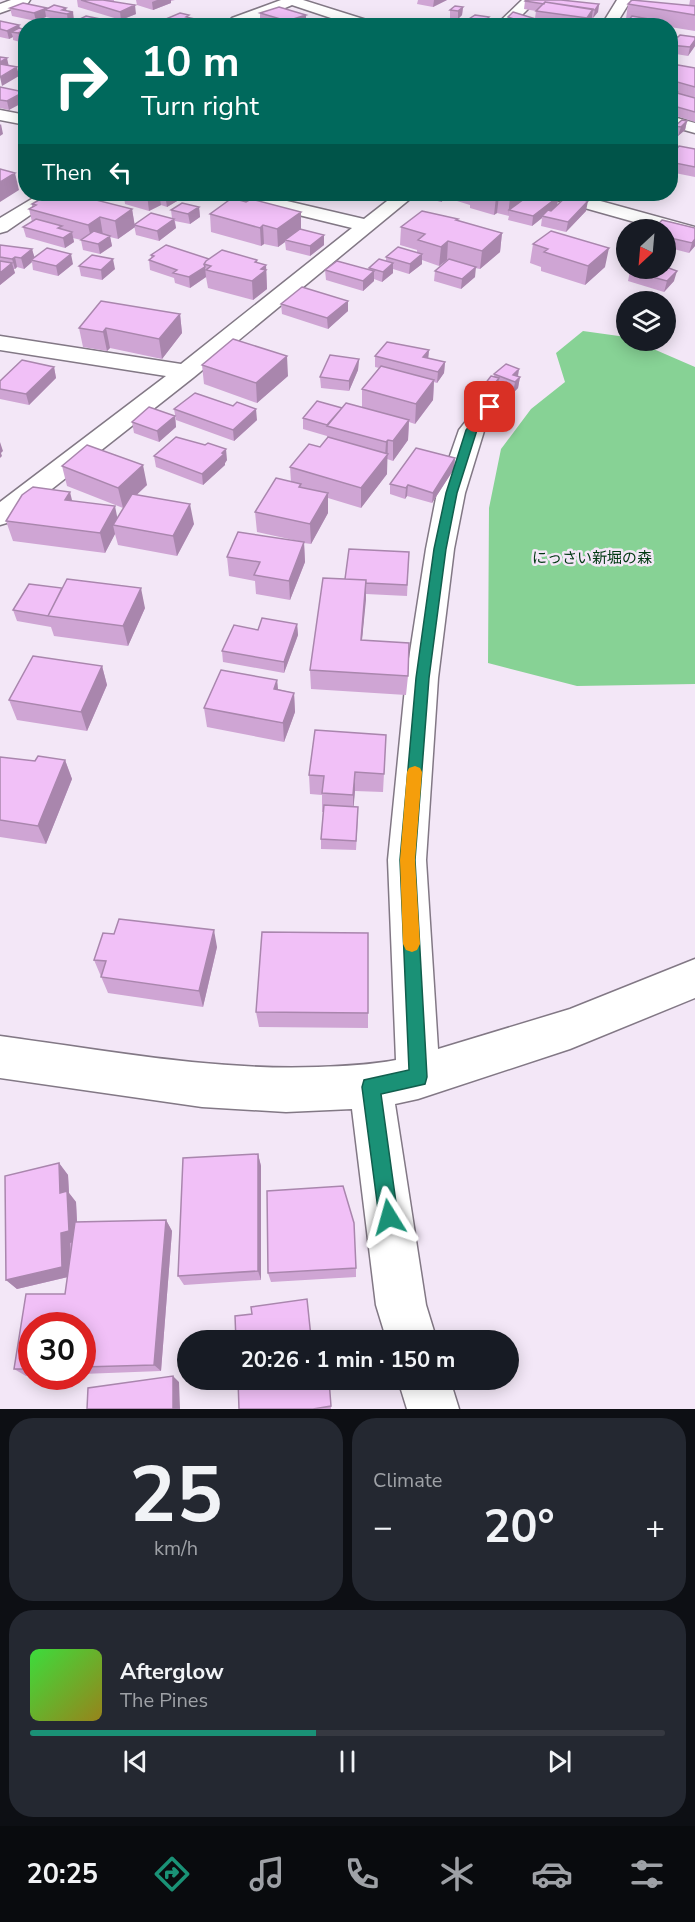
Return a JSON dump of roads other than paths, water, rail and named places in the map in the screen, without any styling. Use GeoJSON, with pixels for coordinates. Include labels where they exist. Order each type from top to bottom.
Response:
{"type":"FeatureCollection","features":[{"type":"Feature","properties":{"kind":"street"},"geometry":{"type":"LineString","coordinates":[[0,9],[23,0]]}},
{"type":"Feature","properties":{"kind":"street"},"geometry":{"type":"LineString","coordinates":[[245,18],[290,0],[346,18]]}},
{"type":"Feature","properties":{"kind":"street"},"geometry":{"type":"LineString","coordinates":[[511,18],[530,0]]}},
{"type":"Feature","properties":{"kind":"street"},"geometry":{"type":"LineString","coordinates":[[613,18],[624,0]]}},
{"type":"Feature","properties":{"kind":"street"},"geometry":{"type":"LineString","coordinates":[[0,115],[18,118]]}},
{"type":"Feature","properties":{"kind":"street"},"geometry":{"type":"LineString","coordinates":[[678,123],[695,128]]}},
{"type":"Feature","properties":{"kind":"street"},"geometry":{"type":"LineString","coordinates":[[0,226],[41,201]]}},
{"type":"Feature","properties":{"kind":"street"},"geometry":{"type":"LineString","coordinates":[[265,201],[367,226]]}},
{"type":"Feature","properties":{"kind":"street"},"geometry":{"type":"LineString","coordinates":[[0,516],[186,372],[398,201]]}},
{"type":"Feature","properties":{"kind":"street"},"geometry":{"type":"LineString","coordinates":[[581,201],[695,233]]}},
{"type":"Feature","properties":{"kind":"street"},"geometry":{"type":"LineString","coordinates":[[0,343],[186,372]]}},
{"type":"Feature","properties":{"kind":"street"},"geometry":{"type":"LineString","coordinates":[[418,1077],[407,860],[422,678],[440,549],[451,493],[471,430],[490,407]]}},
{"type":"Feature","properties":{"kind":"street"},"geometry":{"type":"LineString","coordinates":[[0,1057],[202,1085],[286,1090],[371,1087],[418,1077],[570,1029],[695,978]]}},
{"type":"Feature","properties":{"kind":"street"},"geometry":{"type":"LineString","coordinates":[[371,1087],[401,1305],[409,1330]]}},
{"type":"Feature","properties":{"kind":"street"},"geometry":{"type":"LineString","coordinates":[[427,1390],[433,1409]]}},
{"type":"Feature","properties":{"kind":"park label","name":"にっさい新堀の森"},"geometry":{"type":"Point","coordinates":[592,558]}}]}
